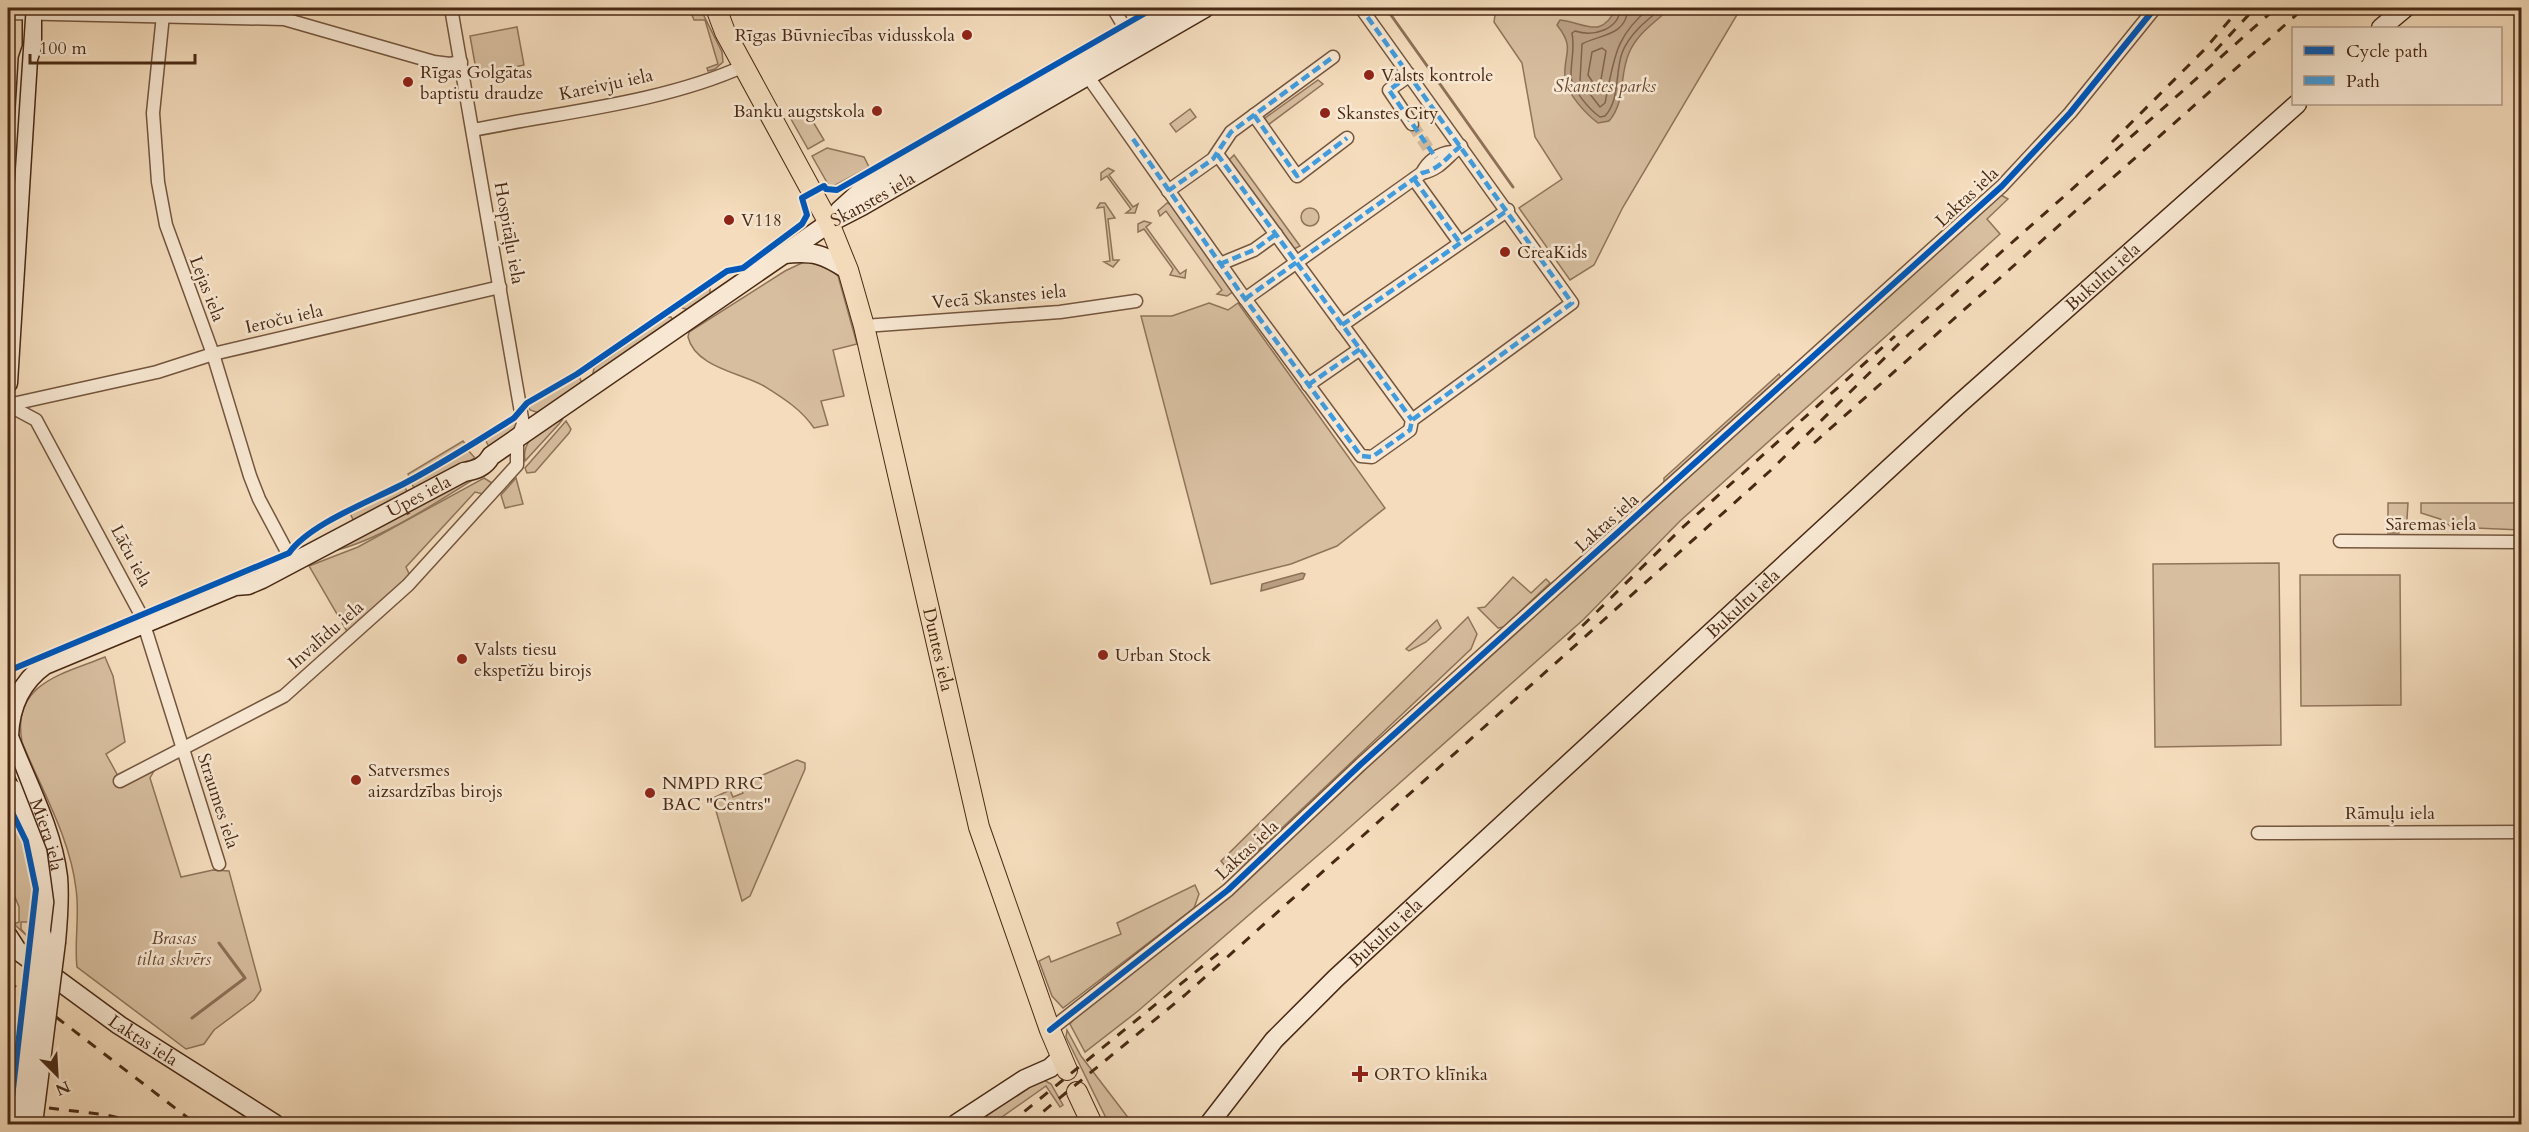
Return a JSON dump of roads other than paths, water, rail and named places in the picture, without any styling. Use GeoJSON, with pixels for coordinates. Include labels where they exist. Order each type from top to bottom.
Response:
{"type":"FeatureCollection","features":[{"type":"Feature","properties":{"kind":"main road","name":"Duntes iela"},"geometry":{"type":"LineString","coordinates":[[716,8],[725,32],[829,223],[848,270],[864,326],[979,827],[1064,1064]]}},
{"type":"Feature","properties":{"kind":"main road"},"geometry":{"type":"LineString","coordinates":[[1077,1092],[1092,1125]]}},
{"type":"Feature","properties":{"kind":"street","name":"Hospitāļu iela"},"geometry":{"type":"LineString","coordinates":[[452,8],[523,424],[517,440],[517,465]]}},
{"type":"Feature","properties":{"kind":"street"},"geometry":{"type":"LineString","coordinates":[[1113,8],[1128,33]]}},
{"type":"Feature","properties":{"kind":"street","name":"Skanstes iela"},"geometry":{"type":"LineString","coordinates":[[1082,70],[1128,33],[1172,8]]}},
{"type":"Feature","properties":{"kind":"street","name":"Skanstes iela"},"geometry":{"type":"LineString","coordinates":[[829,223],[856,210],[1082,70],[1205,8]]}},
{"type":"Feature","properties":{"kind":"street"},"geometry":{"type":"LineString","coordinates":[[1082,70],[1308,386],[1361,456],[1372,457],[1410,430],[1412,420],[1572,303],[1508,210],[1457,149],[1410,75],[1361,8]]}},
{"type":"Feature","properties":{"kind":"street","name":"Laktas iela"},"geometry":{"type":"LineString","coordinates":[[1050,1030],[1228,890],[1400,729],[2002,186],[2070,113],[2155,8]]}},
{"type":"Feature","properties":{"kind":"street"},"geometry":{"type":"LineString","coordinates":[[2382,27],[2404,8]]}},
{"type":"Feature","properties":{"kind":"street"},"geometry":{"type":"LineString","coordinates":[[8,13],[33,11],[299,21],[434,62],[450,64],[461,62]]}},
{"type":"Feature","properties":{"kind":"street"},"geometry":{"type":"LineString","coordinates":[[8,383],[33,11]]}},
{"type":"Feature","properties":{"kind":"street","name":"Lejas iela"},"geometry":{"type":"LineString","coordinates":[[163,15],[153,113],[158,182],[170,240],[213,354],[250,476],[259,499],[292,561]]}},
{"type":"Feature","properties":{"kind":"street"},"geometry":{"type":"LineString","coordinates":[[1168,191],[1217,154],[1231,132],[1333,57]]}},
{"type":"Feature","properties":{"kind":"street","name":"Kareivju iela"},"geometry":{"type":"LineString","coordinates":[[473,130],[644,97],[708,80],[744,66]]}},
{"type":"Feature","properties":{"kind":"street"},"geometry":{"type":"LineString","coordinates":[[1410,75],[1389,90],[1412,124]]}},
{"type":"Feature","properties":{"kind":"street","name":"Bukultu iela"},"geometry":{"type":"LineString","coordinates":[[1209,1125],[1262,1053],[1336,978],[1958,405],[2297,105]]}},
{"type":"Feature","properties":{"kind":"street"},"geometry":{"type":"LineString","coordinates":[[1254,115],[1297,176],[1347,138]]}},
{"type":"Feature","properties":{"kind":"street"},"geometry":{"type":"LineString","coordinates":[[1418,176],[1432,153],[1457,149]]}},
{"type":"Feature","properties":{"kind":"street"},"geometry":{"type":"LineString","coordinates":[[1245,299],[1418,176],[1442,165],[1457,149]]}},
{"type":"Feature","properties":{"kind":"street"},"geometry":{"type":"LineString","coordinates":[[1217,154],[1412,420]]}},
{"type":"Feature","properties":{"kind":"street"},"geometry":{"type":"LineString","coordinates":[[1418,176],[1460,243]]}},
{"type":"Feature","properties":{"kind":"street"},"geometry":{"type":"LineString","coordinates":[[1342,325],[1508,210]]}},
{"type":"Feature","properties":{"kind":"street","name":"Upes iela"},"geometry":{"type":"LineString","coordinates":[[8,735],[10,714],[16,699],[37,671],[55,660],[235,586],[248,585],[283,569],[292,561],[376,521],[465,472],[475,470],[829,223]]}},
{"type":"Feature","properties":{"kind":"street"},"geometry":{"type":"LineString","coordinates":[[1220,264],[1254,250],[1276,234]]}},
{"type":"Feature","properties":{"kind":"street"},"geometry":{"type":"LineString","coordinates":[[782,254],[806,252],[824,255],[848,270]]}},
{"type":"Feature","properties":{"kind":"street","name":"Ieroču iela"},"geometry":{"type":"LineString","coordinates":[[8,405],[157,372],[213,354],[500,287]]}},
{"type":"Feature","properties":{"kind":"street","name":"Vecā Skanstes iela"},"geometry":{"type":"LineString","coordinates":[[864,326],[1060,312],[1136,302]]}},
{"type":"Feature","properties":{"kind":"street"},"geometry":{"type":"LineString","coordinates":[[1308,386],[1360,349]]}},
{"type":"Feature","properties":{"kind":"street","name":"Lāču iela"},"geometry":{"type":"LineString","coordinates":[[8,405],[36,420],[119,570],[144,624],[183,750]]}},
{"type":"Feature","properties":{"kind":"street","name":"Invalīdu iela"},"geometry":{"type":"LineString","coordinates":[[120,781],[264,708],[302,680],[408,585],[517,465]]}},
{"type":"Feature","properties":{"kind":"street","name":"Sāremas iela"},"geometry":{"type":"LineString","coordinates":[[2340,541],[2522,542]]}},
{"type":"Feature","properties":{"kind":"street","name":"Miera iela"},"geometry":{"type":"LineString","coordinates":[[8,735],[44,824],[55,859],[59,900],[49,938]]}},
{"type":"Feature","properties":{"kind":"street","name":"Straumes iela"},"geometry":{"type":"LineString","coordinates":[[183,750],[219,864]]}},
{"type":"Feature","properties":{"kind":"street"},"geometry":{"type":"LineString","coordinates":[[10,789],[17,785],[22,771]]}},
{"type":"Feature","properties":{"kind":"street","name":"Miera iela"},"geometry":{"type":"LineString","coordinates":[[10,789],[42,865],[49,938]]}},
{"type":"Feature","properties":{"kind":"street","name":"Rāmuļu iela"},"geometry":{"type":"LineString","coordinates":[[2258,833],[2522,832]]}},
{"type":"Feature","properties":{"kind":"street"},"geometry":{"type":"LineString","coordinates":[[18,1125],[49,938]]}},
{"type":"Feature","properties":{"kind":"street"},"geometry":{"type":"LineString","coordinates":[[33,1125],[49,938]]}},
{"type":"Feature","properties":{"kind":"street","name":"Laktas iela"},"geometry":{"type":"LineString","coordinates":[[12,943],[118,1025],[275,1125]]}},
{"type":"Feature","properties":{"kind":"street"},"geometry":{"type":"LineString","coordinates":[[956,1125],[1025,1079],[1064,1064]]}},
{"type":"Feature","properties":{"kind":"water"},"geometry":{"type":"Polygon","coordinates":[[[1616,8],[1670,8],[1632,46],[1626,61],[1618,105],[1609,121],[1598,123],[1578,103],[1566,84],[1567,46],[1563,33],[1557,25],[1560,20],[1598,27],[1610,18],[1616,8]]]}},
{"type":"Feature","properties":{"kind":"water"},"geometry":{"type":"Polygon","coordinates":[[[1305,574],[1303,579],[1261,591],[1262,584],[1305,574]]]}},
{"type":"Feature","properties":{"kind":"waterway"},"geometry":{"type":"LineString","coordinates":[[1386,8],[1513,187]]}},
{"type":"Feature","properties":{"kind":"waterway"},"geometry":{"type":"LineString","coordinates":[[192,1018],[245,978],[219,943]]}},
{"type":"Feature","properties":{"kind":"tunnel"},"geometry":{"type":"LineString","coordinates":[[1412,124],[1428,148]]}},
{"type":"Feature","properties":{"kind":"tram line"},"geometry":{"type":"LineString","coordinates":[[8,278],[26,8]]}},
{"type":"Feature","properties":{"kind":"tram line"},"geometry":{"type":"LineString","coordinates":[[8,750],[47,850],[54,902],[28,1124]]}},
{"type":"Feature","properties":{"kind":"railway"},"geometry":{"type":"LineString","coordinates":[[2112,142],[2204,50],[2240,8]]}},
{"type":"Feature","properties":{"kind":"railway"},"geometry":{"type":"LineString","coordinates":[[2215,51],[2255,8]]}},
{"type":"Feature","properties":{"kind":"railway"},"geometry":{"type":"LineString","coordinates":[[1028,1124],[1185,995],[1770,471],[1909,334],[2276,8]]}},
{"type":"Feature","properties":{"kind":"railway"},"geometry":{"type":"LineString","coordinates":[[1814,443],[2304,8]]}},
{"type":"Feature","properties":{"kind":"railway"},"geometry":{"type":"LineString","coordinates":[[1568,640],[1682,528],[1895,336]]}},
{"type":"Feature","properties":{"kind":"railway"},"geometry":{"type":"LineString","coordinates":[[1009,1124],[1226,947]]}},
{"type":"Feature","properties":{"kind":"railway"},"geometry":{"type":"LineString","coordinates":[[8,981],[22,992]]}},
{"type":"Feature","properties":{"kind":"railway"},"geometry":{"type":"LineString","coordinates":[[56,1017],[196,1124]]}},
{"type":"Feature","properties":{"kind":"railway"},"geometry":{"type":"LineString","coordinates":[[49,1108],[107,1115],[143,1124]]}},
{"type":"Feature","properties":{"kind":"place","name":"Rīgas Būvniecības vidusskola"},"geometry":{"type":"Point","coordinates":[967,35]}},
{"type":"Feature","properties":{"kind":"place","name":"Valsts kontrole"},"geometry":{"type":"Point","coordinates":[1369,75]}},
{"type":"Feature","properties":{"kind":"place","name":"Rīgas Golgātas baptistu draudze"},"geometry":{"type":"Point","coordinates":[408,82]}},
{"type":"Feature","properties":{"kind":"place","name":"Banku augstskola"},"geometry":{"type":"Point","coordinates":[877,111]}},
{"type":"Feature","properties":{"kind":"place","name":"Skanstes City"},"geometry":{"type":"Point","coordinates":[1325,113]}},
{"type":"Feature","properties":{"kind":"place","name":"V118"},"geometry":{"type":"Point","coordinates":[729,220]}},
{"type":"Feature","properties":{"kind":"place","name":"CreaKids"},"geometry":{"type":"Point","coordinates":[1505,252]}},
{"type":"Feature","properties":{"kind":"place","name":"Urban Stock"},"geometry":{"type":"Point","coordinates":[1103,655]}},
{"type":"Feature","properties":{"kind":"place","name":"Valsts tiesu ekspetīžu birojs"},"geometry":{"type":"Point","coordinates":[462,659]}},
{"type":"Feature","properties":{"kind":"place","name":"Satversmes aizsardzības birojs"},"geometry":{"type":"Point","coordinates":[356,780]}},
{"type":"Feature","properties":{"kind":"place","name":"NMPD RRC BAC \"Centrs\""},"geometry":{"type":"Point","coordinates":[650,793]}},
{"type":"Feature","properties":{"kind":"place","name":"ORTO klīnika"},"geometry":{"type":"Point","coordinates":[1360,1074]}},
{"type":"Feature","properties":{"kind":"park label","name":"Skanstes parks"},"geometry":{"type":"Point","coordinates":[1605,86]}},
{"type":"Feature","properties":{"kind":"park label","name":"Brasas tilta skvērs"},"geometry":{"type":"Point","coordinates":[174,948]}}]}
